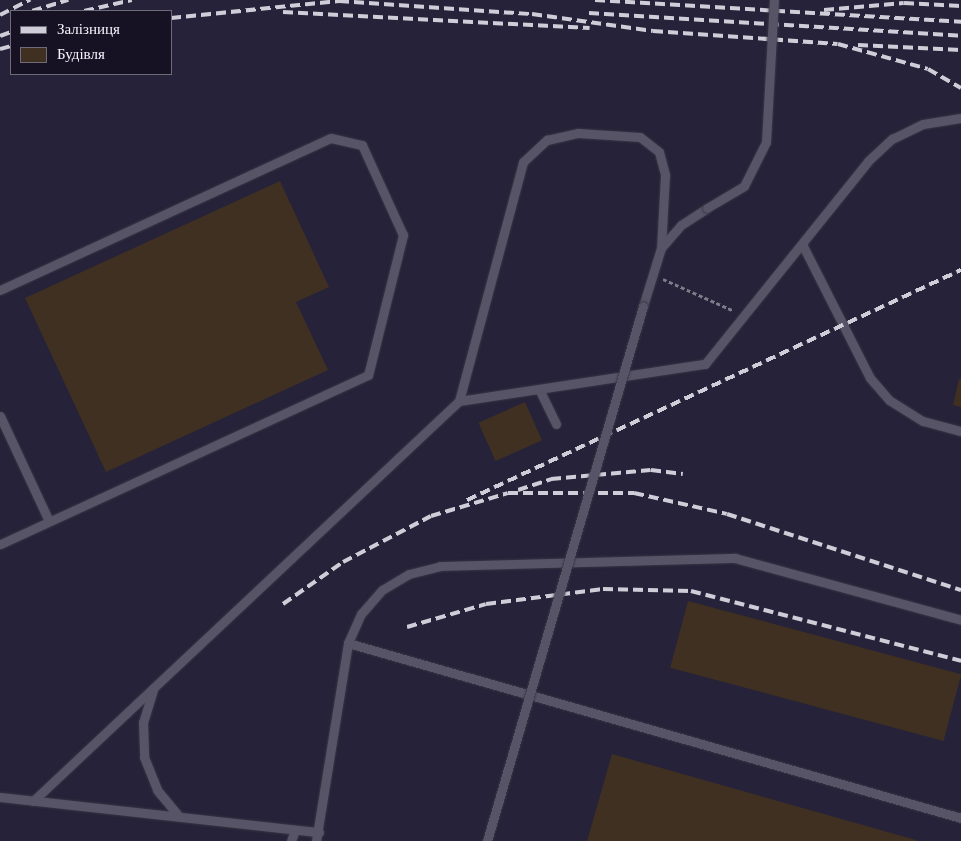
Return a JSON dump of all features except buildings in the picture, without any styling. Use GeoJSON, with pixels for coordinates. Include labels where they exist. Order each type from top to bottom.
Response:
{"type":"FeatureCollection","features":[{"type":"Feature","properties":{"kind":"lane"},"geometry":{"type":"LineString","coordinates":[[661,248],[681,225],[744,186],[766,142],[774,0]]}},
{"type":"Feature","properties":{"kind":"lane"},"geometry":{"type":"LineString","coordinates":[[459,401],[706,364],[868,161],[892,139],[924,124],[961,118]]}},
{"type":"Feature","properties":{"kind":"lane"},"geometry":{"type":"LineString","coordinates":[[33,801],[459,401],[523,162],[547,140],[578,133],[640,137],[659,152],[665,175],[661,248],[487,841]]}},
{"type":"Feature","properties":{"kind":"lane"},"geometry":{"type":"LineString","coordinates":[[0,290],[331,138],[362,145],[403,235],[368,375],[0,544]]}},
{"type":"Feature","properties":{"kind":"lane"},"geometry":{"type":"LineString","coordinates":[[802,244],[870,378],[889,400],[923,421],[961,431]]}},
{"type":"Feature","properties":{"kind":"lane"},"geometry":{"type":"LineString","coordinates":[[539,389],[556,424]]}},
{"type":"Feature","properties":{"kind":"lane"},"geometry":{"type":"LineString","coordinates":[[0,416],[49,521]]}},
{"type":"Feature","properties":{"kind":"lane"},"geometry":{"type":"LineString","coordinates":[[0,797],[295,830],[317,837],[348,643],[361,614],[382,590],[409,574],[450,566],[735,558],[961,620]]}},
{"type":"Feature","properties":{"kind":"lane"},"geometry":{"type":"LineString","coordinates":[[348,643],[961,818]]}},
{"type":"Feature","properties":{"kind":"lane"},"geometry":{"type":"LineString","coordinates":[[153,688],[143,722],[144,757],[157,790],[180,817]]}},
{"type":"Feature","properties":{"kind":"lane"},"geometry":{"type":"LineString","coordinates":[[291,841],[295,830]]}},
{"type":"Feature","properties":{"kind":"path"},"geometry":{"type":"LineString","coordinates":[[676,285],[722,306]]}},
{"type":"Feature","properties":{"kind":"shaded area"},"geometry":{"type":"Polygon","coordinates":[[[0,0],[961,0],[961,841],[0,841],[0,0]]]}},
{"type":"Feature","properties":{"kind":"railway"},"geometry":{"type":"LineString","coordinates":[[0,15],[30,0]]}},
{"type":"Feature","properties":{"kind":"railway"},"geometry":{"type":"LineString","coordinates":[[35,10],[68,0]]}},
{"type":"Feature","properties":{"kind":"railway"},"geometry":{"type":"LineString","coordinates":[[88,10],[132,0]]}},
{"type":"Feature","properties":{"kind":"railway"},"geometry":{"type":"LineString","coordinates":[[595,0],[961,22]]}},
{"type":"Feature","properties":{"kind":"railway"},"geometry":{"type":"LineString","coordinates":[[172,18],[339,1],[532,14],[653,31],[838,44],[928,69],[961,88]]}},
{"type":"Feature","properties":{"kind":"railway"},"geometry":{"type":"LineString","coordinates":[[824,10],[904,3],[961,6]]}},
{"type":"Feature","properties":{"kind":"railway"},"geometry":{"type":"LineString","coordinates":[[283,12],[590,28]]}},
{"type":"Feature","properties":{"kind":"railway"},"geometry":{"type":"LineString","coordinates":[[589,13],[961,36]]}},
{"type":"Feature","properties":{"kind":"railway"},"geometry":{"type":"LineString","coordinates":[[0,36],[10,32]]}},
{"type":"Feature","properties":{"kind":"railway"},"geometry":{"type":"LineString","coordinates":[[858,45],[961,50]]}},
{"type":"Feature","properties":{"kind":"railway"},"geometry":{"type":"LineString","coordinates":[[0,49],[10,46]]}},
{"type":"Feature","properties":{"kind":"railway"},"geometry":{"type":"LineString","coordinates":[[467,500],[961,270]]}},
{"type":"Feature","properties":{"kind":"railway"},"geometry":{"type":"LineString","coordinates":[[518,490],[551,479],[651,470],[683,474]]}},
{"type":"Feature","properties":{"kind":"railway"},"geometry":{"type":"LineString","coordinates":[[283,604],[343,562],[431,516],[508,493],[634,493],[727,514],[961,590]]}},
{"type":"Feature","properties":{"kind":"railway"},"geometry":{"type":"LineString","coordinates":[[407,627],[486,604],[603,589],[691,591],[961,661]]}}]}
